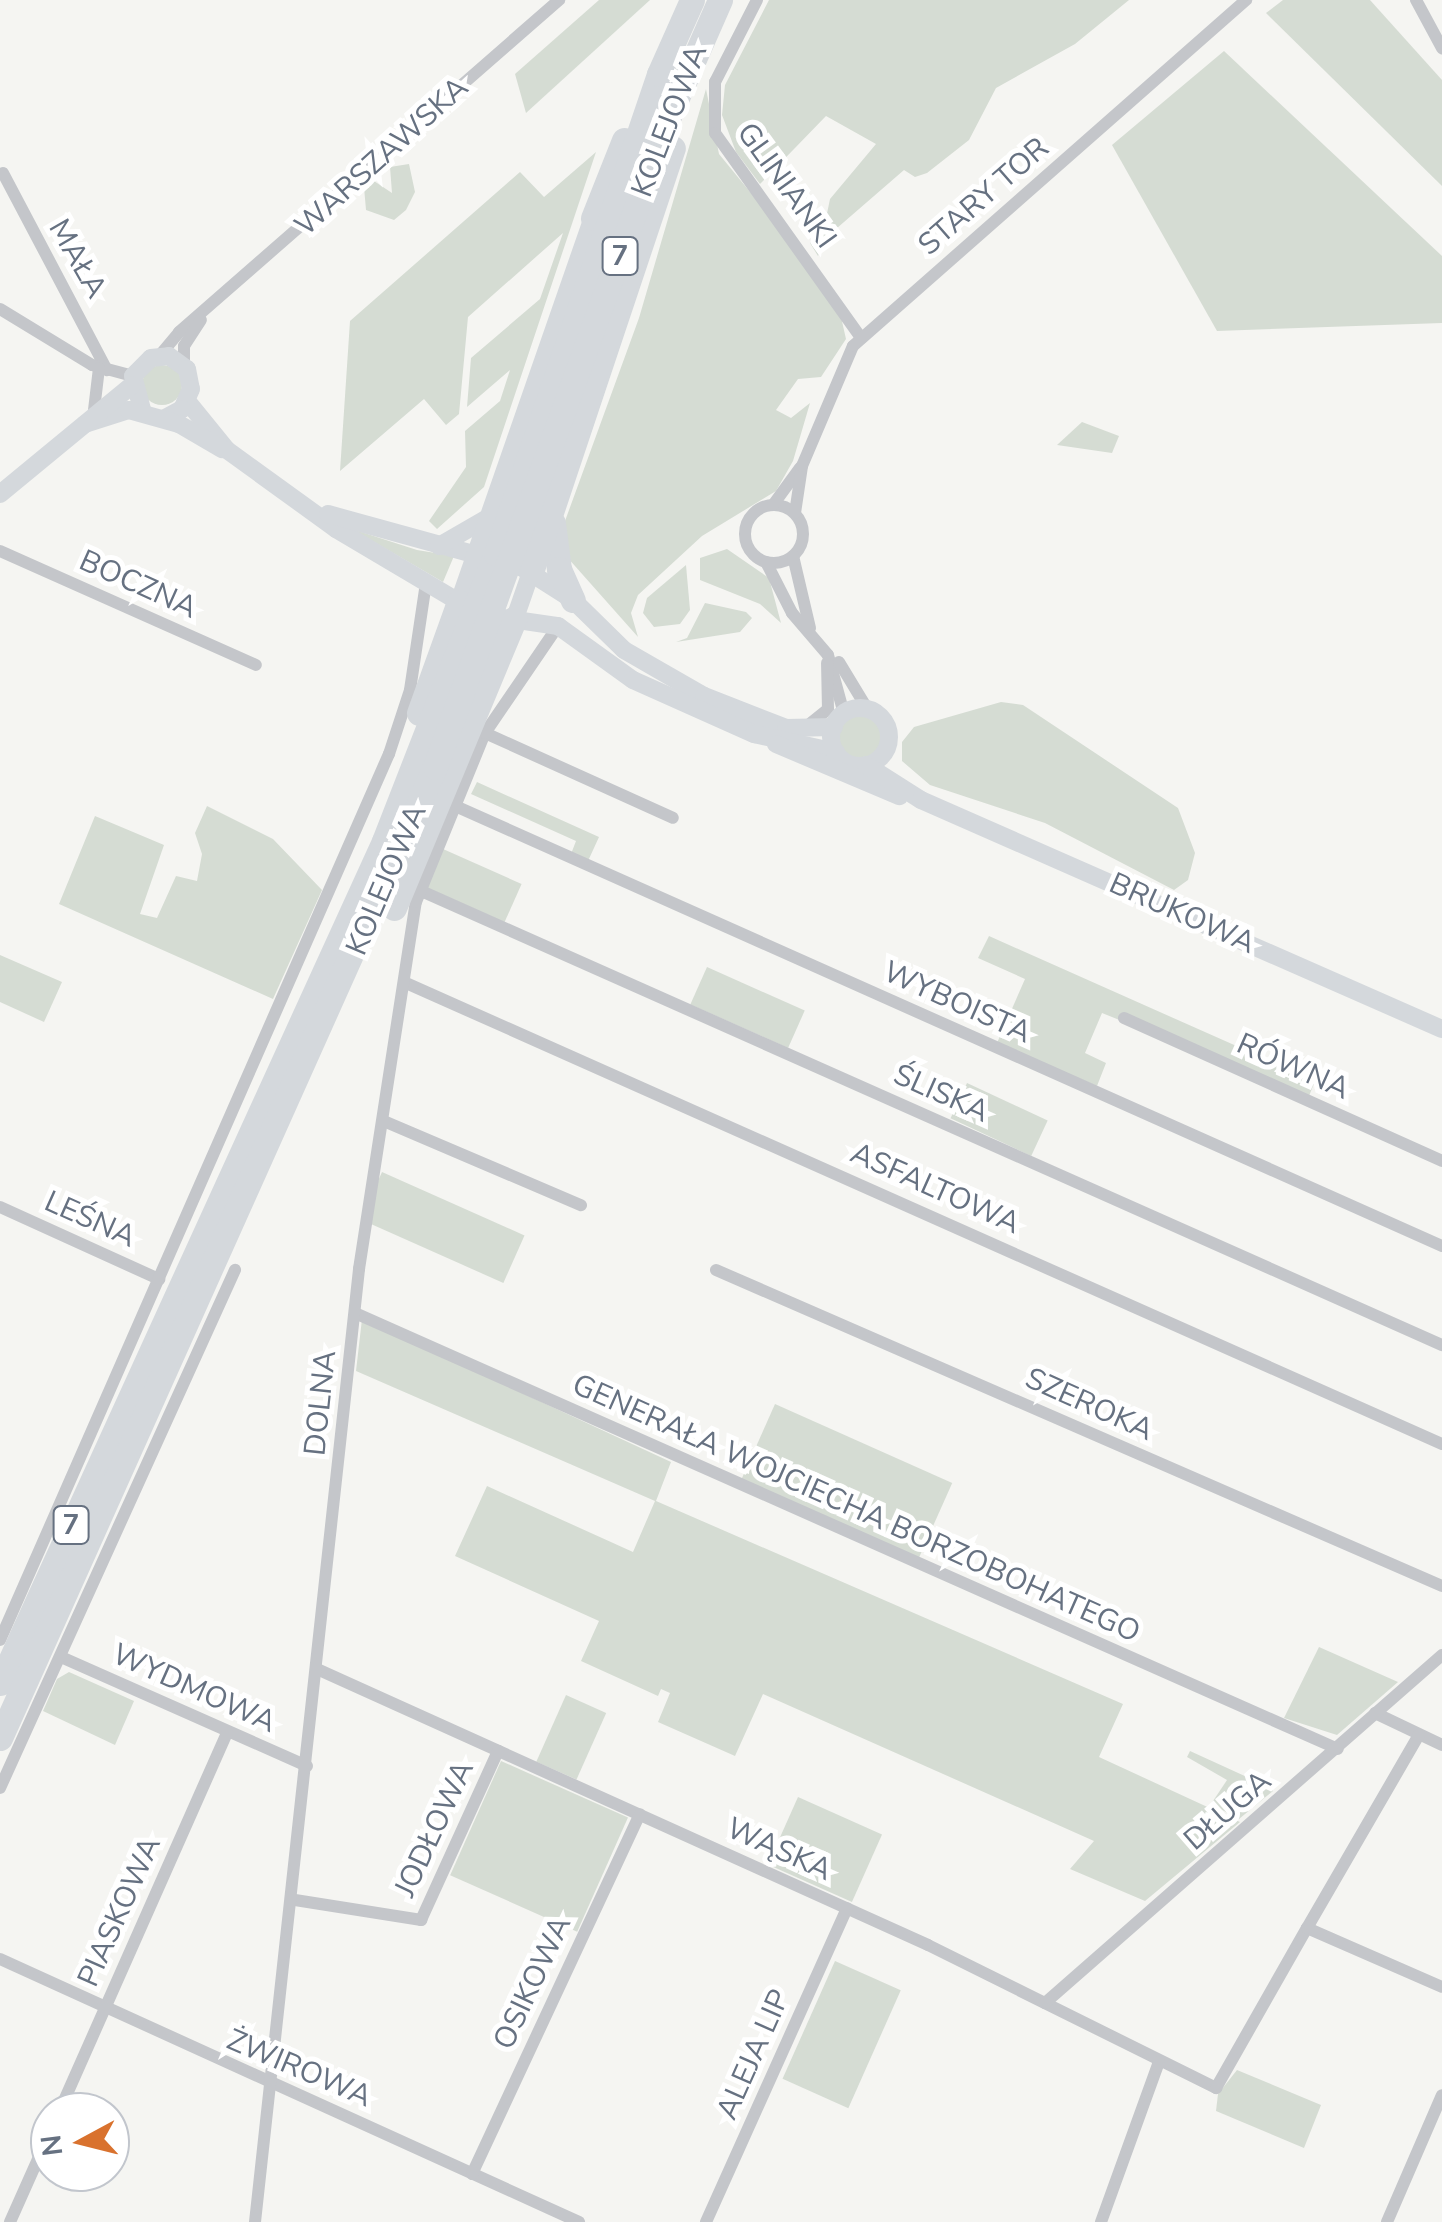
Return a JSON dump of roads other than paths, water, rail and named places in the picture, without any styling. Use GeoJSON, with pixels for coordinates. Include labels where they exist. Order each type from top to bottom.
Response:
{"type":"FeatureCollection","features":[{"type":"Feature","properties":{"kind":"highway","name":"KOLEJOWA"},"geometry":{"type":"LineString","coordinates":[[521,513],[659,74],[692,0]]}},
{"type":"Feature","properties":{"kind":"highway","name":"KOLEJOWA"},"geometry":{"type":"LineString","coordinates":[[0,1738],[464,666],[657,149],[720,0]]}},
{"type":"Feature","properties":{"kind":"highway"},"geometry":{"type":"LineString","coordinates":[[531,572],[521,513],[734,0]]}},
{"type":"Feature","properties":{"kind":"highway"},"geometry":{"type":"LineString","coordinates":[[593,218],[659,74]]}},
{"type":"Feature","properties":{"kind":"highway"},"geometry":{"type":"LineString","coordinates":[[521,513],[558,569],[572,600]]}},
{"type":"Feature","properties":{"kind":"highway"},"geometry":{"type":"LineString","coordinates":[[280,1094],[308,973],[414,727],[458,602]]}},
{"type":"Feature","properties":{"kind":"highway"},"geometry":{"type":"LineString","coordinates":[[280,1094],[357,988],[515,618]]}},
{"type":"Feature","properties":{"kind":"highway","name":"KOLEJOWA"},"geometry":{"type":"LineString","coordinates":[[0,1683],[280,1094]]}},
{"type":"Feature","properties":{"kind":"street","name":"WARSZAWSKA"},"geometry":{"type":"LineString","coordinates":[[160,356],[559,0]]}},
{"type":"Feature","properties":{"kind":"street","name":"GLINIANKI"},"geometry":{"type":"LineString","coordinates":[[757,0],[716,82],[715,132],[861,338]]}},
{"type":"Feature","properties":{"kind":"street","name":"STARY TOR"},"geometry":{"type":"LineString","coordinates":[[795,514],[802,466],[836,373],[861,338],[1246,0]]}},
{"type":"Feature","properties":{"kind":"street"},"geometry":{"type":"LineString","coordinates":[[1416,0],[1442,48]]}},
{"type":"Feature","properties":{"kind":"street","name":"MAŁA"},"geometry":{"type":"LineString","coordinates":[[3,173],[103,369]]}},
{"type":"Feature","properties":{"kind":"street"},"geometry":{"type":"LineString","coordinates":[[458,602],[478,555],[521,513],[593,218]]}},
{"type":"Feature","properties":{"kind":"street"},"geometry":{"type":"LineString","coordinates":[[0,309],[103,369],[133,380]]}},
{"type":"Feature","properties":{"kind":"street","name":"WARSZAWSKA"},"geometry":{"type":"LineString","coordinates":[[184,364],[184,346],[205,314]]}},
{"type":"Feature","properties":{"kind":"street"},"geometry":{"type":"LineString","coordinates":[[0,494],[160,356],[184,364],[192,381],[187,401],[164,419]]}},
{"type":"Feature","properties":{"kind":"street"},"geometry":{"type":"LineString","coordinates":[[88,417],[103,369]]}},
{"type":"Feature","properties":{"kind":"street"},"geometry":{"type":"LineString","coordinates":[[133,380],[144,413]]}},
{"type":"Feature","properties":{"kind":"street"},"geometry":{"type":"LineString","coordinates":[[187,401],[227,450]]}},
{"type":"Feature","properties":{"kind":"street"},"geometry":{"type":"LineString","coordinates":[[88,417],[121,410],[164,419],[227,450],[458,602],[486,616],[558,626],[633,680],[879,789],[921,800]]}},
{"type":"Feature","properties":{"kind":"street","name":"STARY TOR"},"geometry":{"type":"LineString","coordinates":[[773,504],[802,466]]}},
{"type":"Feature","properties":{"kind":"street"},"geometry":{"type":"LineString","coordinates":[[767,739],[836,752],[851,765],[866,766],[884,753],[886,726],[868,710],[792,613],[766,562],[748,548],[745,529],[752,514],[773,504],[795,514],[803,536],[793,556],[796,587],[812,635]]}},
{"type":"Feature","properties":{"kind":"street"},"geometry":{"type":"LineString","coordinates":[[318,511],[531,572],[572,600],[624,650],[759,721],[801,730],[868,710]]}},
{"type":"Feature","properties":{"kind":"street"},"geometry":{"type":"LineString","coordinates":[[439,546],[521,513]]}},
{"type":"Feature","properties":{"kind":"street","name":"BOCZNA"},"geometry":{"type":"LineString","coordinates":[[0,551],[256,665]]}},
{"type":"Feature","properties":{"kind":"street"},"geometry":{"type":"LineString","coordinates":[[766,562],[793,556]]}},
{"type":"Feature","properties":{"kind":"street"},"geometry":{"type":"LineString","coordinates":[[515,618],[531,572]]}},
{"type":"Feature","properties":{"kind":"street","name":"KOLEJOWA"},"geometry":{"type":"LineString","coordinates":[[2,1632],[398,733],[426,584]]}},
{"type":"Feature","properties":{"kind":"street","name":"DOLNA"},"geometry":{"type":"LineString","coordinates":[[255,2222],[295,1900],[355,1312],[418,890],[485,733],[558,626]]}},
{"type":"Feature","properties":{"kind":"street"},"geometry":{"type":"LineString","coordinates":[[801,730],[828,709],[825,651]]}},
{"type":"Feature","properties":{"kind":"street"},"geometry":{"type":"LineString","coordinates":[[825,651],[843,689],[836,752]]}},
{"type":"Feature","properties":{"kind":"street"},"geometry":{"type":"LineString","coordinates":[[485,733],[673,818]]}},
{"type":"Feature","properties":{"kind":"street","name":"BRUKOWA"},"geometry":{"type":"LineString","coordinates":[[884,753],[921,800]]}},
{"type":"Feature","properties":{"kind":"street","name":"BRUKOWA"},"geometry":{"type":"LineString","coordinates":[[866,766],[921,800],[1442,1029]]}},
{"type":"Feature","properties":{"kind":"street","name":"WYBOISTA"},"geometry":{"type":"LineString","coordinates":[[452,805],[1442,1246]]}},
{"type":"Feature","properties":{"kind":"street","name":"ŚLISKA"},"geometry":{"type":"LineString","coordinates":[[418,890],[1442,1346]]}},
{"type":"Feature","properties":{"kind":"street","name":"ASFALTOWA"},"geometry":{"type":"LineString","coordinates":[[406,983],[1442,1444]]}},
{"type":"Feature","properties":{"kind":"street","name":"RÓWNA"},"geometry":{"type":"LineString","coordinates":[[1124,1018],[1442,1161]]}},
{"type":"Feature","properties":{"kind":"street"},"geometry":{"type":"LineString","coordinates":[[386,1122],[581,1205]]}},
{"type":"Feature","properties":{"kind":"street","name":"LEŚNA"},"geometry":{"type":"LineString","coordinates":[[0,1207],[159,1278]]}},
{"type":"Feature","properties":{"kind":"street"},"geometry":{"type":"LineString","coordinates":[[0,1788],[236,1270]]}},
{"type":"Feature","properties":{"kind":"street","name":"SZEROKA"},"geometry":{"type":"LineString","coordinates":[[716,1270],[1442,1586]]}},
{"type":"Feature","properties":{"kind":"street","name":"GENERAŁA WOJCIECHA BORZOBOHATEGO"},"geometry":{"type":"LineString","coordinates":[[355,1312],[1338,1749]]}},
{"type":"Feature","properties":{"kind":"street","name":"DŁUGA"},"geometry":{"type":"LineString","coordinates":[[1045,2003],[1442,1655]]}},
{"type":"Feature","properties":{"kind":"street","name":"WYDMOWA"},"geometry":{"type":"LineString","coordinates":[[60,1657],[306,1766]]}},
{"type":"Feature","properties":{"kind":"street","name":"WĄSKA"},"geometry":{"type":"LineString","coordinates":[[317,1669],[847,1908],[1216,2088],[1307,1928]]}},
{"type":"Feature","properties":{"kind":"street"},"geometry":{"type":"LineString","coordinates":[[1374,1713],[1442,1745]]}},
{"type":"Feature","properties":{"kind":"street","name":"PIASKOWA"},"geometry":{"type":"LineString","coordinates":[[68,2092],[227,1732]]}},
{"type":"Feature","properties":{"kind":"street"},"geometry":{"type":"LineString","coordinates":[[1420,1735],[1307,1928],[1442,1987]]}},
{"type":"Feature","properties":{"kind":"street","name":"JODŁOWA"},"geometry":{"type":"LineString","coordinates":[[295,1900],[421,1920],[498,1751]]}},
{"type":"Feature","properties":{"kind":"street","name":"OSIKOWA"},"geometry":{"type":"LineString","coordinates":[[472,2174],[640,1814]]}},
{"type":"Feature","properties":{"kind":"street","name":"ALEJA LIP"},"geometry":{"type":"LineString","coordinates":[[706,2222],[847,1908]]}},
{"type":"Feature","properties":{"kind":"street","name":"ŻWIROWA"},"geometry":{"type":"LineString","coordinates":[[0,1960],[578,2222]]}},
{"type":"Feature","properties":{"kind":"street"},"geometry":{"type":"LineString","coordinates":[[1101,2222],[1160,2062]]}},
{"type":"Feature","properties":{"kind":"street"},"geometry":{"type":"LineString","coordinates":[[1387,2222],[1442,2095]]}},
{"type":"Feature","properties":{"kind":"street"},"geometry":{"type":"LineString","coordinates":[[10,2222],[30,2177]]}}]}
